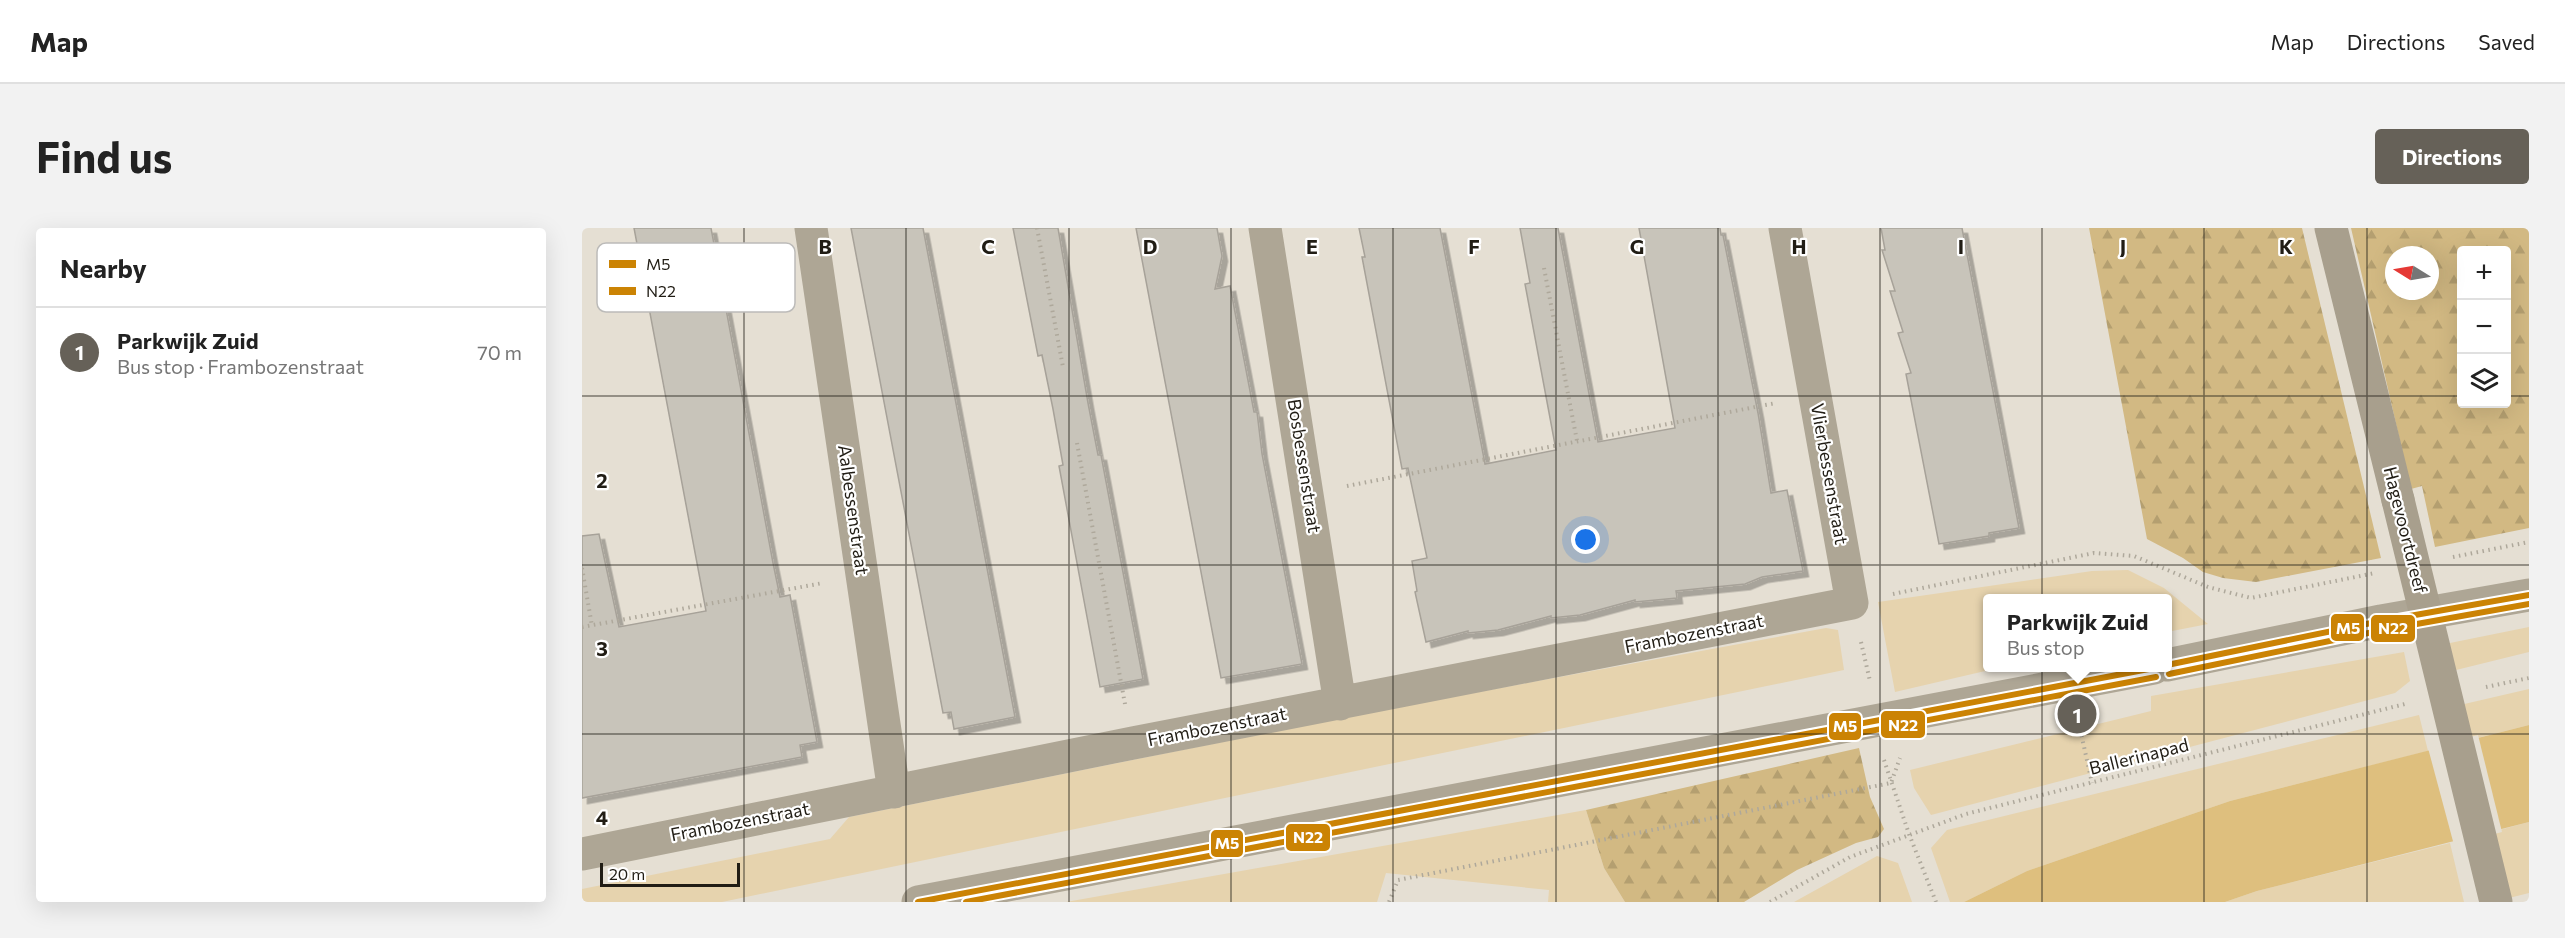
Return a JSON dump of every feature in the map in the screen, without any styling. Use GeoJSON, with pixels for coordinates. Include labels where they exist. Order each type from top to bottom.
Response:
{"type":"FeatureCollection","features":[{"type":"Feature","properties":{"kind":"main road","name":"Hagevoortdreef"},"geometry":{"type":"LineString","coordinates":[[2331,228],[2496,902]]}},
{"type":"Feature","properties":{"kind":"street","name":"Aalbessenstraat"},"geometry":{"type":"LineString","coordinates":[[811,228],[894,792]]}},
{"type":"Feature","properties":{"kind":"street","name":"Bosbessenstraat"},"geometry":{"type":"LineString","coordinates":[[1265,228],[1340,704]]}},
{"type":"Feature","properties":{"kind":"street","name":"Vlierbessenstraat"},"geometry":{"type":"LineString","coordinates":[[1785,228],[1852,603]]}},
{"type":"Feature","properties":{"kind":"street"},"geometry":{"type":"LineString","coordinates":[[2172,664],[2380,621],[2529,595]]}},
{"type":"Feature","properties":{"kind":"street","name":"Frambozenstraat"},"geometry":{"type":"LineString","coordinates":[[582,854],[1133,743],[1852,603]]}},
{"type":"Feature","properties":{"kind":"street"},"geometry":{"type":"LineString","coordinates":[[918,902],[2133,672]]}},
{"type":"Feature","properties":{"kind":"path"},"geometry":{"type":"LineString","coordinates":[[1037,228],[1063,367]]}},
{"type":"Feature","properties":{"kind":"path"},"geometry":{"type":"LineString","coordinates":[[1544,268],[1577,441]]}},
{"type":"Feature","properties":{"kind":"path"},"geometry":{"type":"LineString","coordinates":[[1308,494],[1815,396]]}},
{"type":"Feature","properties":{"kind":"path"},"geometry":{"type":"LineString","coordinates":[[1077,443],[1133,743]]}},
{"type":"Feature","properties":{"kind":"path"},"geometry":{"type":"LineString","coordinates":[[2448,558],[2529,542]]}},
{"type":"Feature","properties":{"kind":"path"},"geometry":{"type":"LineString","coordinates":[[1936,902],[1909,834],[1883,756],[1852,603],[2094,553],[2134,556],[2208,587],[2251,598],[2378,573]]}},
{"type":"Feature","properties":{"kind":"path"},"geometry":{"type":"LineString","coordinates":[[582,568],[591,626]]}},
{"type":"Feature","properties":{"kind":"path"},"geometry":{"type":"LineString","coordinates":[[582,627],[862,576]]}},
{"type":"Feature","properties":{"kind":"path"},"geometry":{"type":"LineString","coordinates":[[2483,687],[2529,678]]}},
{"type":"Feature","properties":{"kind":"path","name":"Ballerinapad"},"geometry":{"type":"LineString","coordinates":[[1770,902],[1850,858],[1966,814],[2406,704]]}},
{"type":"Feature","properties":{"kind":"path"},"geometry":{"type":"LineString","coordinates":[[2077,714],[2092,783]]}},
{"type":"Feature","properties":{"kind":"path"},"geometry":{"type":"LineString","coordinates":[[1892,783],[1904,749]]}},
{"type":"Feature","properties":{"kind":"path"},"geometry":{"type":"LineString","coordinates":[[1389,902],[1398,880],[1892,783]]}},
{"type":"Feature","properties":{"kind":"shaded area"},"geometry":{"type":"Polygon","coordinates":[[[2128,570],[2171,594],[1983,594],[1983,671],[1895,692],[1878,602],[2092,571],[2128,570]]]}},
{"type":"Feature","properties":{"kind":"shaded area"},"geometry":{"type":"Polygon","coordinates":[[[2172,595],[2208,624],[2172,631],[2172,595]]]}},
{"type":"Feature","properties":{"kind":"shaded area"},"geometry":{"type":"Polygon","coordinates":[[[2529,627],[2529,652],[2452,671],[2445,644],[2529,627]]]}},
{"type":"Feature","properties":{"kind":"shaded area"},"geometry":{"type":"Polygon","coordinates":[[[1826,628],[1838,630],[1844,670],[722,902],[582,902],[582,889],[830,839],[849,817],[1386,709],[1826,628]]]}},
{"type":"Feature","properties":{"kind":"shaded area"},"geometry":{"type":"Polygon","coordinates":[[[2404,652],[2410,681],[2395,693],[1931,815],[1914,788],[1910,770],[2151,711],[2151,696],[2404,652]]]}},
{"type":"Feature","properties":{"kind":"shaded area"},"geometry":{"type":"Polygon","coordinates":[[[2529,689],[2529,725],[2469,740],[2460,705],[2529,689]]]}},
{"type":"Feature","properties":{"kind":"shaded area"},"geometry":{"type":"Polygon","coordinates":[[[2419,715],[2428,751],[2230,801],[2027,871],[1964,902],[1950,902],[1931,848],[1947,830],[2419,715]]]}},
{"type":"Feature","properties":{"kind":"shaded area"},"geometry":{"type":"Polygon","coordinates":[[[2529,725],[2529,822],[2257,891],[2225,902],[1964,902],[2027,871],[2230,801],[2529,725]]]}},
{"type":"Feature","properties":{"kind":"shaded area"},"geometry":{"type":"Polygon","coordinates":[[[1586,810],[1604,868],[1625,902],[1548,902],[1549,890],[1386,873],[1377,902],[1066,902],[1586,810]]]}},
{"type":"Feature","properties":{"kind":"shaded area"},"geometry":{"type":"Polygon","coordinates":[[[2529,822],[2529,893],[2509,898],[2492,832],[2529,822]]]}},
{"type":"Feature","properties":{"kind":"shaded area"},"geometry":{"type":"Polygon","coordinates":[[[2450,843],[2464,902],[2225,902],[2257,891],[2450,843]]]}},
{"type":"Feature","properties":{"kind":"shaded area"},"geometry":{"type":"Polygon","coordinates":[[[1877,856],[1898,863],[1912,902],[1794,902],[1877,856]]]}},
{"type":"Feature","properties":{"kind":"green space"},"geometry":{"type":"Polygon","coordinates":[[[2089,228],[2302,228],[2381,558],[2256,582],[2223,578],[2203,572],[2183,558],[2147,539],[2089,228]]]}},
{"type":"Feature","properties":{"kind":"green space"},"geometry":{"type":"Polygon","coordinates":[[[2351,228],[2529,228],[2529,528],[2435,547],[2422,486],[2411,489],[2351,228]]]}},
{"type":"Feature","properties":{"kind":"green space"},"geometry":{"type":"Polygon","coordinates":[[[1859,748],[1870,797],[1884,829],[1878,837],[1856,843],[1797,870],[1744,902],[1625,902],[1604,868],[1586,810],[1859,748]]]}},
{"type":"Feature","properties":{"kind":"pier"},"geometry":{"type":"Polygon","coordinates":[[[2478,735],[2502,832],[2454,845],[2428,748],[2478,735]]]}},
{"type":"Feature","properties":{"kind":"building"},"geometry":{"type":"Polygon","coordinates":[[[634,228],[711,228],[714,243],[637,243],[634,228]]]}},
{"type":"Feature","properties":{"kind":"building"},"geometry":{"type":"Polygon","coordinates":[[[851,228],[923,228],[1015,717],[954,729],[951,712],[943,713],[851,228]]]}},
{"type":"Feature","properties":{"kind":"building"},"geometry":{"type":"Polygon","coordinates":[[[1013,228],[1058,228],[1088,403],[1098,455],[1101,455],[1143,679],[1100,687],[1059,466],[1063,465],[1053,409],[1042,355],[1038,356],[1013,228]]]}},
{"type":"Feature","properties":{"kind":"building"},"geometry":{"type":"Polygon","coordinates":[[[1136,228],[1217,228],[1222,256],[1215,289],[1230,286],[1254,412],[1257,412],[1262,454],[1302,664],[1221,678],[1136,228]]]}},
{"type":"Feature","properties":{"kind":"building"},"geometry":{"type":"Polygon","coordinates":[[[1359,228],[1440,228],[1485,464],[1556,450],[1525,284],[1530,283],[1520,228],[1558,228],[1598,442],[1675,428],[1639,228],[1720,228],[1758,413],[1771,493],[1787,490],[1803,571],[1762,577],[1745,584],[1676,591],[1677,598],[1635,602],[1635,600],[1580,615],[1551,618],[1551,616],[1498,630],[1468,633],[1468,631],[1426,642],[1415,592],[1417,591],[1412,561],[1427,558],[1408,468],[1402,469],[1362,257],[1365,257],[1359,228]]]}},
{"type":"Feature","properties":{"kind":"building"},"geometry":{"type":"Polygon","coordinates":[[[1881,228],[1962,228],[2019,528],[1989,533],[1989,536],[1939,544],[1906,374],[1911,373],[1898,333],[1903,332],[1890,291],[1895,291],[1882,250],[1885,250],[1881,228]]]}},
{"type":"Feature","properties":{"kind":"building"},"geometry":{"type":"Polygon","coordinates":[[[650,312],[727,312],[780,597],[790,595],[817,742],[800,745],[802,757],[582,798],[582,536],[599,534],[619,627],[706,611],[650,312]]]}},
{"type":"Feature","properties":{"kind":"transit line","name":"M5"},"geometry":{"type":"LineString","coordinates":[[2172,664],[2381,621],[2529,595]]}},
{"type":"Feature","properties":{"kind":"transit line","name":"N22"},"geometry":{"type":"LineString","coordinates":[[2169,674],[2383,630],[2529,604]]}},
{"type":"Feature","properties":{"kind":"transit line","name":"M5"},"geometry":{"type":"LineString","coordinates":[[918,902],[2133,672]]}},
{"type":"Feature","properties":{"kind":"transit line","name":"N22"},"geometry":{"type":"LineString","coordinates":[[966,902],[2156,677]]}},
{"type":"Feature","properties":{"kind":"place","name":"Parkwijk Zuid"},"geometry":{"type":"Point","coordinates":[2077,714]}}]}
